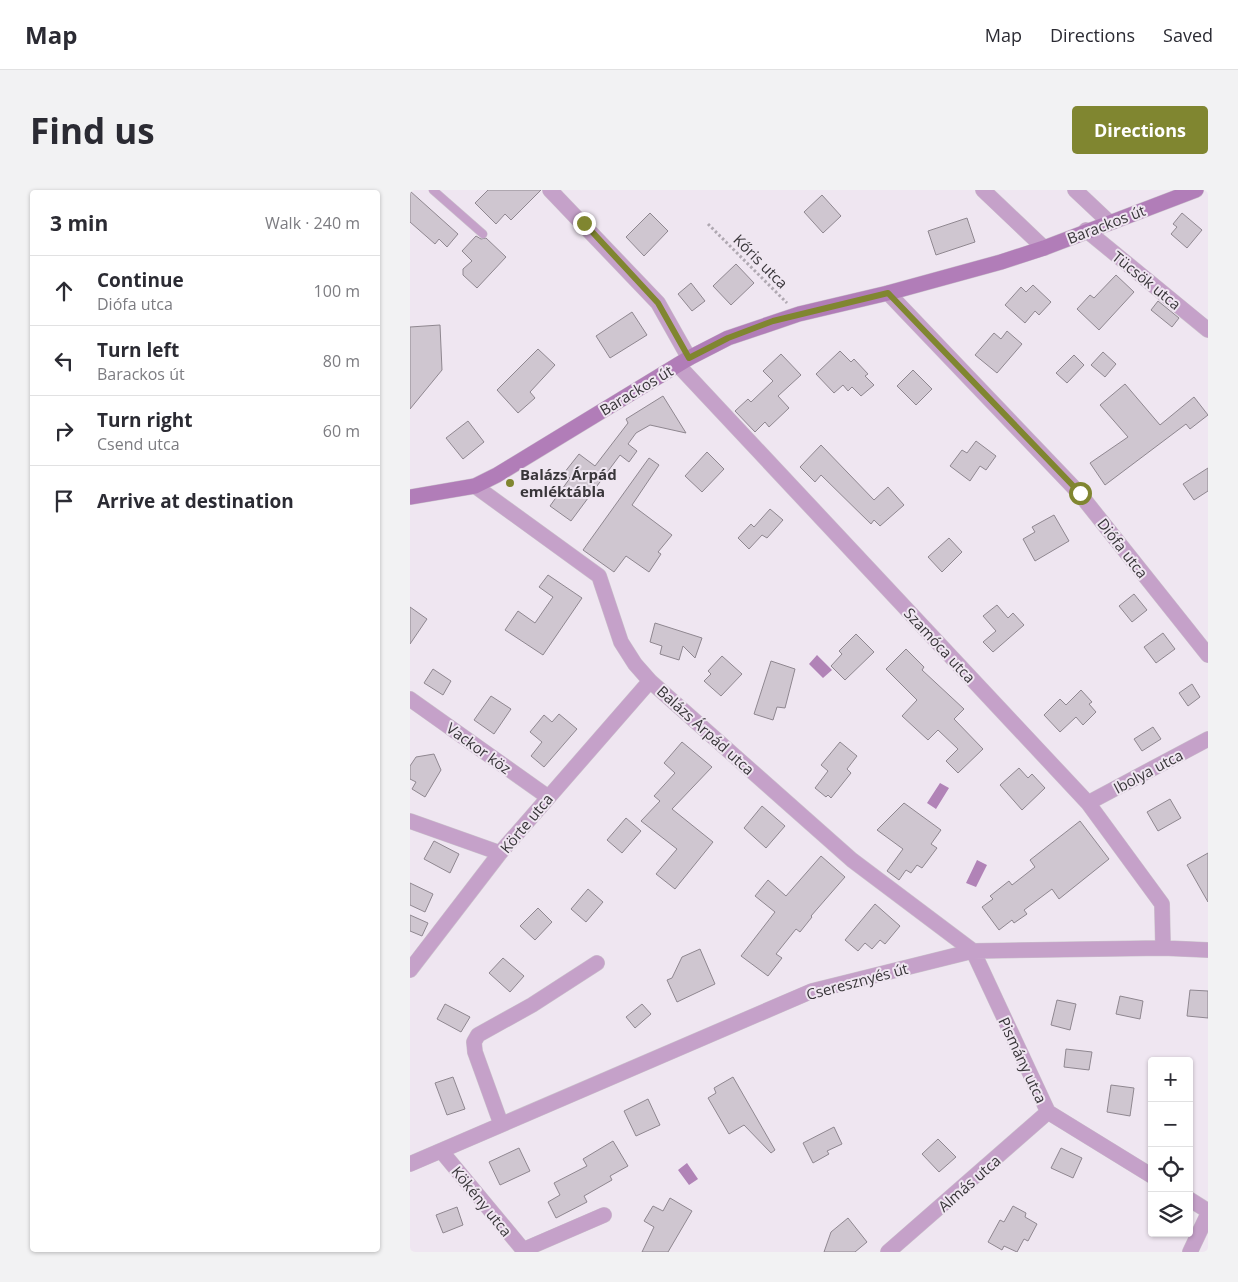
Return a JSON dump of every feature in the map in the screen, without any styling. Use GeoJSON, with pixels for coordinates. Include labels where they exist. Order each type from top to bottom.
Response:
{"type":"FeatureCollection","features":[{"type":"Feature","properties":{"kind":"street","name":"Szamóca utca"},"geometry":{"type":"LineString","coordinates":[[550,190],[584,223],[658,303],[684,361],[1088,803],[1162,904],[1164,948]]}},
{"type":"Feature","properties":{"kind":"street"},"geometry":{"type":"LineString","coordinates":[[983,190],[1044,248]]}},
{"type":"Feature","properties":{"kind":"street"},"geometry":{"type":"LineString","coordinates":[[1075,190],[1108,222]]}},
{"type":"Feature","properties":{"kind":"street","name":"Barackos út"},"geometry":{"type":"LineString","coordinates":[[410,497],[475,486],[497,475],[684,361],[728,338],[798,314],[888,293],[1044,248],[1180,193],[1196,190]]}},
{"type":"Feature","properties":{"kind":"street","name":"Tücsök utca"},"geometry":{"type":"LineString","coordinates":[[1086,230],[1208,330]]}},
{"type":"Feature","properties":{"kind":"street","name":"Diófa utca"},"geometry":{"type":"LineString","coordinates":[[888,293],[1080,493],[1208,656]]}},
{"type":"Feature","properties":{"kind":"street","name":"Balázs Árpád utca"},"geometry":{"type":"LineString","coordinates":[[475,486],[599,576],[621,642],[635,664],[650,681],[852,860],[973,951]]}},
{"type":"Feature","properties":{"kind":"street","name":"Körte utca"},"geometry":{"type":"LineString","coordinates":[[410,970],[500,853],[650,681]]}},
{"type":"Feature","properties":{"kind":"street","name":"Vackor köz"},"geometry":{"type":"LineString","coordinates":[[410,699],[548,797]]}},
{"type":"Feature","properties":{"kind":"street","name":"Ibolya utca"},"geometry":{"type":"LineString","coordinates":[[1088,803],[1208,739]]}},
{"type":"Feature","properties":{"kind":"street"},"geometry":{"type":"LineString","coordinates":[[410,821],[500,853]]}},
{"type":"Feature","properties":{"kind":"street","name":"Cseresznyés út"},"geometry":{"type":"LineString","coordinates":[[410,1164],[442,1152],[501,1124],[591,1088],[812,991],[973,951],[1164,948],[1208,950]]}},
{"type":"Feature","properties":{"kind":"street","name":"Pismány utca"},"geometry":{"type":"LineString","coordinates":[[973,951],[1048,1112],[1148,1174]]}},
{"type":"Feature","properties":{"kind":"street"},"geometry":{"type":"LineString","coordinates":[[501,1124],[474,1052],[474,1042],[478,1035],[532,1005],[597,963]]}},
{"type":"Feature","properties":{"kind":"street","name":"Almás utca"},"geometry":{"type":"LineString","coordinates":[[888,1252],[1048,1112]]}},
{"type":"Feature","properties":{"kind":"street","name":"Kökény utca"},"geometry":{"type":"LineString","coordinates":[[442,1152],[524,1251],[604,1215]]}},
{"type":"Feature","properties":{"kind":"street"},"geometry":{"type":"LineString","coordinates":[[1190,1252],[1208,1212],[1193,1202]]}},
{"type":"Feature","properties":{"kind":"lane"},"geometry":{"type":"LineString","coordinates":[[433,190],[483,234]]}},
{"type":"Feature","properties":{"kind":"path","name":"Kőris utca"},"geometry":{"type":"LineString","coordinates":[[708,224],[798,314]]}},
{"type":"Feature","properties":{"kind":"shaded area"},"geometry":{"type":"Polygon","coordinates":[[[817,655],[832,670],[823,678],[809,664],[817,655]]]}},
{"type":"Feature","properties":{"kind":"shaded area"},"geometry":{"type":"Polygon","coordinates":[[[940,783],[949,788],[936,809],[927,803],[940,783]]]}},
{"type":"Feature","properties":{"kind":"shaded area"},"geometry":{"type":"Polygon","coordinates":[[[977,860],[987,865],[976,887],[966,883],[977,860]]]}},
{"type":"Feature","properties":{"kind":"shaded area"},"geometry":{"type":"Polygon","coordinates":[[[687,1163],[698,1179],[689,1185],[678,1170],[687,1163]]]}},
{"type":"Feature","properties":{"kind":"building"},"geometry":{"type":"Polygon","coordinates":[[[488,190],[541,190],[511,220],[505,214],[496,224],[475,203],[488,190]]]}},
{"type":"Feature","properties":{"kind":"building"},"geometry":{"type":"Polygon","coordinates":[[[410,191],[458,234],[447,247],[439,239],[435,244],[410,222],[410,191]]]}},
{"type":"Feature","properties":{"kind":"building"},"geometry":{"type":"Polygon","coordinates":[[[822,195],[841,216],[823,233],[804,212],[822,195]]]}},
{"type":"Feature","properties":{"kind":"building"},"geometry":{"type":"Polygon","coordinates":[[[650,213],[668,231],[644,256],[626,237],[650,213]]]}},
{"type":"Feature","properties":{"kind":"building"},"geometry":{"type":"Polygon","coordinates":[[[1182,213],[1202,230],[1187,248],[1171,234],[1177,227],[1173,224],[1182,213]]]}},
{"type":"Feature","properties":{"kind":"building"},"geometry":{"type":"Polygon","coordinates":[[[967,218],[975,242],[936,255],[928,231],[967,218]]]}},
{"type":"Feature","properties":{"kind":"building"},"geometry":{"type":"Polygon","coordinates":[[[476,236],[481,239],[486,238],[506,257],[477,288],[463,275],[463,269],[472,261],[462,251],[476,236]]]}},
{"type":"Feature","properties":{"kind":"building"},"geometry":{"type":"Polygon","coordinates":[[[736,264],[754,283],[731,305],[713,286],[736,264]]]}},
{"type":"Feature","properties":{"kind":"building"},"geometry":{"type":"Polygon","coordinates":[[[1116,275],[1134,292],[1099,330],[1077,309],[1090,295],[1094,298],[1116,275]]]}},
{"type":"Feature","properties":{"kind":"building"},"geometry":{"type":"Polygon","coordinates":[[[691,283],[705,301],[692,311],[678,294],[691,283]]]}},
{"type":"Feature","properties":{"kind":"building"},"geometry":{"type":"Polygon","coordinates":[[[1033,285],[1051,302],[1039,315],[1035,311],[1025,323],[1005,305],[1021,287],[1026,292],[1033,285]]]}},
{"type":"Feature","properties":{"kind":"building"},"geometry":{"type":"Polygon","coordinates":[[[1158,301],[1179,318],[1172,327],[1151,310],[1158,301]]]}},
{"type":"Feature","properties":{"kind":"building"},"geometry":{"type":"Polygon","coordinates":[[[632,312],[647,335],[610,358],[596,336],[632,312]]]}},
{"type":"Feature","properties":{"kind":"building"},"geometry":{"type":"Polygon","coordinates":[[[440,325],[442,370],[410,409],[410,327],[440,325]]]}},
{"type":"Feature","properties":{"kind":"building"},"geometry":{"type":"Polygon","coordinates":[[[1007,331],[1022,344],[997,373],[975,355],[994,333],[1001,339],[1007,331]]]}},
{"type":"Feature","properties":{"kind":"building"},"geometry":{"type":"Polygon","coordinates":[[[538,349],[555,365],[530,392],[535,398],[518,413],[497,390],[538,349]]]}},
{"type":"Feature","properties":{"kind":"building"},"geometry":{"type":"Polygon","coordinates":[[[840,351],[851,362],[854,359],[868,374],[865,376],[874,385],[861,396],[852,387],[848,391],[843,385],[834,393],[816,374],[840,351]]]}},
{"type":"Feature","properties":{"kind":"building"},"geometry":{"type":"Polygon","coordinates":[[[1103,352],[1116,364],[1105,377],[1091,365],[1103,352]]]}},
{"type":"Feature","properties":{"kind":"building"},"geometry":{"type":"Polygon","coordinates":[[[781,354],[801,375],[778,396],[789,408],[769,427],[765,422],[755,432],[735,411],[748,399],[751,402],[773,381],[763,371],[781,354]]]}},
{"type":"Feature","properties":{"kind":"building"},"geometry":{"type":"Polygon","coordinates":[[[1074,355],[1084,365],[1067,383],[1056,373],[1074,355]]]}},
{"type":"Feature","properties":{"kind":"building"},"geometry":{"type":"Polygon","coordinates":[[[913,370],[932,389],[916,405],[897,386],[913,370]]]}},
{"type":"Feature","properties":{"kind":"building"},"geometry":{"type":"Polygon","coordinates":[[[1125,384],[1160,425],[1194,397],[1208,415],[1190,429],[1186,424],[1105,485],[1090,463],[1128,437],[1100,405],[1125,384]]]}},
{"type":"Feature","properties":{"kind":"building"},"geometry":{"type":"Polygon","coordinates":[[[663,396],[686,433],[650,425],[636,433],[628,444],[637,451],[629,462],[620,455],[571,521],[550,506],[570,478],[564,473],[579,454],[595,466],[628,423],[626,419],[663,396]]]}},
{"type":"Feature","properties":{"kind":"building"},"geometry":{"type":"Polygon","coordinates":[[[468,421],[484,442],[463,459],[446,438],[468,421]]]}},
{"type":"Feature","properties":{"kind":"building"},"geometry":{"type":"Polygon","coordinates":[[[976,441],[996,456],[986,470],[980,466],[970,481],[950,466],[962,450],[967,453],[976,441]]]}},
{"type":"Feature","properties":{"kind":"building"},"geometry":{"type":"Polygon","coordinates":[[[821,445],[874,500],[888,487],[904,505],[880,526],[874,520],[871,524],[821,475],[815,482],[800,467],[821,445]]]}},
{"type":"Feature","properties":{"kind":"building"},"geometry":{"type":"Polygon","coordinates":[[[707,452],[724,469],[702,492],[685,476],[707,452]]]}},
{"type":"Feature","properties":{"kind":"building"},"geometry":{"type":"Polygon","coordinates":[[[649,458],[659,465],[632,505],[672,535],[658,552],[661,554],[649,572],[626,556],[614,572],[583,550],[649,458]]]}},
{"type":"Feature","properties":{"kind":"building"},"geometry":{"type":"Polygon","coordinates":[[[1208,468],[1208,491],[1194,500],[1183,484],[1208,468]]]}},
{"type":"Feature","properties":{"kind":"building"},"geometry":{"type":"Polygon","coordinates":[[[770,509],[783,520],[767,538],[762,535],[749,549],[738,538],[751,524],[754,527],[770,509]]]}},
{"type":"Feature","properties":{"kind":"building"},"geometry":{"type":"Polygon","coordinates":[[[1054,515],[1069,541],[1035,561],[1023,539],[1035,532],[1032,527],[1054,515]]]}},
{"type":"Feature","properties":{"kind":"building"},"geometry":{"type":"Polygon","coordinates":[[[949,538],[962,552],[942,572],[928,557],[949,538]]]}},
{"type":"Feature","properties":{"kind":"building"},"geometry":{"type":"Polygon","coordinates":[[[548,575],[582,598],[543,655],[505,630],[518,611],[535,623],[553,597],[539,587],[548,575]]]}},
{"type":"Feature","properties":{"kind":"building"},"geometry":{"type":"Polygon","coordinates":[[[1134,594],[1147,610],[1132,622],[1119,606],[1134,594]]]}},
{"type":"Feature","properties":{"kind":"building"},"geometry":{"type":"Polygon","coordinates":[[[997,605],[1008,618],[1013,613],[1024,625],[993,652],[983,642],[996,631],[983,616],[997,605]]]}},
{"type":"Feature","properties":{"kind":"building"},"geometry":{"type":"Polygon","coordinates":[[[410,607],[427,619],[410,644],[410,607]]]}},
{"type":"Feature","properties":{"kind":"building"},"geometry":{"type":"Polygon","coordinates":[[[655,623],[702,638],[695,658],[683,646],[679,660],[660,654],[662,646],[650,642],[655,623]]]}},
{"type":"Feature","properties":{"kind":"building"},"geometry":{"type":"Polygon","coordinates":[[[1163,633],[1175,649],[1156,663],[1144,647],[1163,633]]]}},
{"type":"Feature","properties":{"kind":"building"},"geometry":{"type":"Polygon","coordinates":[[[856,634],[874,652],[845,680],[831,666],[842,654],[839,651],[856,634]]]}},
{"type":"Feature","properties":{"kind":"building"},"geometry":{"type":"Polygon","coordinates":[[[906,649],[924,667],[922,670],[964,709],[954,719],[983,749],[958,773],[946,761],[958,749],[938,730],[928,740],[902,716],[917,700],[886,669],[906,649]]]}},
{"type":"Feature","properties":{"kind":"building"},"geometry":{"type":"Polygon","coordinates":[[[722,656],[742,674],[721,696],[704,681],[711,674],[708,671],[722,656]]]}},
{"type":"Feature","properties":{"kind":"building"},"geometry":{"type":"Polygon","coordinates":[[[771,661],[795,669],[785,708],[777,707],[773,720],[754,714],[771,661]]]}},
{"type":"Feature","properties":{"kind":"building"},"geometry":{"type":"Polygon","coordinates":[[[433,669],[451,681],[443,695],[424,683],[433,669]]]}},
{"type":"Feature","properties":{"kind":"building"},"geometry":{"type":"Polygon","coordinates":[[[1192,684],[1200,697],[1188,706],[1179,693],[1192,684]]]}},
{"type":"Feature","properties":{"kind":"building"},"geometry":{"type":"Polygon","coordinates":[[[1081,690],[1092,702],[1089,704],[1096,712],[1083,725],[1076,717],[1060,732],[1044,715],[1060,699],[1066,705],[1081,690]]]}},
{"type":"Feature","properties":{"kind":"building"},"geometry":{"type":"Polygon","coordinates":[[[491,696],[511,709],[494,734],[474,720],[491,696]]]}},
{"type":"Feature","properties":{"kind":"building"},"geometry":{"type":"Polygon","coordinates":[[[559,714],[577,729],[544,767],[531,756],[542,742],[530,732],[544,715],[552,722],[559,714]]]}},
{"type":"Feature","properties":{"kind":"building"},"geometry":{"type":"Polygon","coordinates":[[[1153,727],[1161,739],[1142,751],[1134,739],[1153,727]]]}},
{"type":"Feature","properties":{"kind":"building"},"geometry":{"type":"Polygon","coordinates":[[[682,742],[712,767],[672,809],[713,842],[675,889],[656,874],[677,849],[641,821],[660,801],[654,796],[675,773],[664,763],[682,742]]]}},
{"type":"Feature","properties":{"kind":"building"},"geometry":{"type":"Polygon","coordinates":[[[840,742],[857,756],[847,769],[851,773],[831,798],[828,795],[826,797],[815,788],[828,771],[821,765],[840,742]]]}},
{"type":"Feature","properties":{"kind":"building"},"geometry":{"type":"Polygon","coordinates":[[[434,754],[441,770],[425,797],[412,789],[416,782],[410,779],[410,766],[416,757],[434,754]]]}},
{"type":"Feature","properties":{"kind":"building"},"geometry":{"type":"Polygon","coordinates":[[[1019,768],[1028,778],[1032,774],[1045,788],[1022,810],[1000,785],[1019,768]]]}},
{"type":"Feature","properties":{"kind":"building"},"geometry":{"type":"Polygon","coordinates":[[[1170,799],[1181,818],[1158,831],[1147,812],[1170,799]]]}},
{"type":"Feature","properties":{"kind":"building"},"geometry":{"type":"Polygon","coordinates":[[[904,803],[941,830],[931,844],[937,848],[922,868],[917,865],[911,873],[906,870],[899,880],[887,871],[903,849],[877,830],[904,803]]]}},
{"type":"Feature","properties":{"kind":"building"},"geometry":{"type":"Polygon","coordinates":[[[762,806],[785,826],[766,848],[744,828],[762,806]]]}},
{"type":"Feature","properties":{"kind":"building"},"geometry":{"type":"Polygon","coordinates":[[[626,818],[641,831],[622,853],[607,840],[626,818]]]}},
{"type":"Feature","properties":{"kind":"building"},"geometry":{"type":"Polygon","coordinates":[[[1080,821],[1109,859],[1059,899],[1052,889],[1024,910],[1027,914],[1014,923],[1012,920],[999,930],[982,907],[993,899],[990,896],[1009,881],[1012,885],[1035,867],[1030,860],[1080,821]]]}},
{"type":"Feature","properties":{"kind":"building"},"geometry":{"type":"Polygon","coordinates":[[[434,841],[459,854],[450,873],[424,859],[434,841]]]}},
{"type":"Feature","properties":{"kind":"building"},"geometry":{"type":"Polygon","coordinates":[[[1208,853],[1208,902],[1187,865],[1208,853]]]}},
{"type":"Feature","properties":{"kind":"building"},"geometry":{"type":"Polygon","coordinates":[[[821,856],[845,877],[811,916],[800,932],[796,929],[776,954],[782,958],[768,976],[741,956],[775,912],[755,896],[768,880],[786,896],[821,856]]]}},
{"type":"Feature","properties":{"kind":"building"},"geometry":{"type":"Polygon","coordinates":[[[410,883],[433,894],[425,912],[410,905],[410,883]]]}},
{"type":"Feature","properties":{"kind":"building"},"geometry":{"type":"Polygon","coordinates":[[[588,889],[603,902],[586,922],[571,909],[588,889]]]}},
{"type":"Feature","properties":{"kind":"building"},"geometry":{"type":"Polygon","coordinates":[[[875,904],[900,926],[885,944],[880,940],[872,949],[865,943],[858,951],[845,940],[875,904]]]}},
{"type":"Feature","properties":{"kind":"building"},"geometry":{"type":"Polygon","coordinates":[[[538,908],[552,922],[535,940],[520,926],[538,908]]]}},
{"type":"Feature","properties":{"kind":"building"},"geometry":{"type":"Polygon","coordinates":[[[410,915],[428,923],[422,936],[410,931],[410,915]]]}},
{"type":"Feature","properties":{"kind":"building"},"geometry":{"type":"Polygon","coordinates":[[[700,949],[715,984],[677,1002],[667,980],[672,978],[682,957],[700,949]]]}},
{"type":"Feature","properties":{"kind":"building"},"geometry":{"type":"Polygon","coordinates":[[[503,958],[524,976],[510,992],[489,973],[503,958]]]}},
{"type":"Feature","properties":{"kind":"building"},"geometry":{"type":"Polygon","coordinates":[[[1190,990],[1208,991],[1208,1018],[1187,1016],[1190,990]]]}},
{"type":"Feature","properties":{"kind":"building"},"geometry":{"type":"Polygon","coordinates":[[[1120,996],[1143,1001],[1140,1019],[1116,1014],[1120,996]]]}},
{"type":"Feature","properties":{"kind":"building"},"geometry":{"type":"Polygon","coordinates":[[[1057,1000],[1076,1004],[1070,1030],[1051,1025],[1057,1000]]]}},
{"type":"Feature","properties":{"kind":"building"},"geometry":{"type":"Polygon","coordinates":[[[445,1004],[470,1017],[461,1032],[437,1019],[445,1004]]]}},
{"type":"Feature","properties":{"kind":"building"},"geometry":{"type":"Polygon","coordinates":[[[642,1004],[651,1014],[635,1028],[626,1017],[642,1004]]]}},
{"type":"Feature","properties":{"kind":"building"},"geometry":{"type":"Polygon","coordinates":[[[1066,1049],[1092,1052],[1089,1070],[1064,1067],[1066,1049]]]}},
{"type":"Feature","properties":{"kind":"building"},"geometry":{"type":"Polygon","coordinates":[[[453,1077],[465,1109],[447,1115],[435,1083],[453,1077]]]}},
{"type":"Feature","properties":{"kind":"building"},"geometry":{"type":"Polygon","coordinates":[[[733,1077],[775,1150],[771,1153],[744,1125],[729,1134],[708,1098],[716,1093],[714,1088],[733,1077]]]}},
{"type":"Feature","properties":{"kind":"building"},"geometry":{"type":"Polygon","coordinates":[[[1111,1085],[1134,1088],[1130,1116],[1107,1112],[1111,1085]]]}},
{"type":"Feature","properties":{"kind":"building"},"geometry":{"type":"Polygon","coordinates":[[[648,1099],[660,1125],[636,1136],[624,1111],[648,1099]]]}},
{"type":"Feature","properties":{"kind":"building"},"geometry":{"type":"Polygon","coordinates":[[[834,1127],[842,1144],[827,1151],[829,1154],[813,1163],[803,1143],[834,1127]]]}},
{"type":"Feature","properties":{"kind":"building"},"geometry":{"type":"Polygon","coordinates":[[[938,1139],[956,1157],[939,1172],[922,1154],[938,1139]]]}},
{"type":"Feature","properties":{"kind":"building"},"geometry":{"type":"Polygon","coordinates":[[[613,1141],[628,1166],[610,1176],[612,1180],[584,1196],[587,1202],[556,1218],[548,1202],[560,1195],[554,1183],[587,1166],[583,1159],[613,1141]]]}},
{"type":"Feature","properties":{"kind":"building"},"geometry":{"type":"Polygon","coordinates":[[[519,1148],[530,1171],[500,1185],[489,1162],[519,1148]]]}},
{"type":"Feature","properties":{"kind":"building"},"geometry":{"type":"Polygon","coordinates":[[[1061,1148],[1082,1158],[1073,1178],[1051,1168],[1061,1148]]]}},
{"type":"Feature","properties":{"kind":"building"},"geometry":{"type":"Polygon","coordinates":[[[670,1198],[692,1211],[668,1252],[642,1252],[654,1227],[644,1221],[653,1206],[663,1211],[670,1198]]]}},
{"type":"Feature","properties":{"kind":"building"},"geometry":{"type":"Polygon","coordinates":[[[1013,1206],[1026,1213],[1025,1217],[1037,1224],[1028,1241],[1024,1239],[1017,1252],[1004,1246],[1002,1250],[988,1242],[1000,1220],[1004,1222],[1013,1206]]]}},
{"type":"Feature","properties":{"kind":"building"},"geometry":{"type":"Polygon","coordinates":[[[457,1207],[463,1225],[443,1233],[436,1215],[457,1207]]]}},
{"type":"Feature","properties":{"kind":"building"},"geometry":{"type":"Polygon","coordinates":[[[848,1218],[867,1242],[855,1252],[824,1252],[831,1232],[848,1218]]]}},
{"type":"Feature","properties":{"kind":"place","name":"Balázs Árpád emléktábla"},"geometry":{"type":"Point","coordinates":[510,483]}},
{"type":"Feature","properties":{"kind":"route"},"geometry":{"type":"LineString","coordinates":[[584,223],[658,303],[689,358],[728,338],[773,321],[888,293],[1080,493]]}}]}
